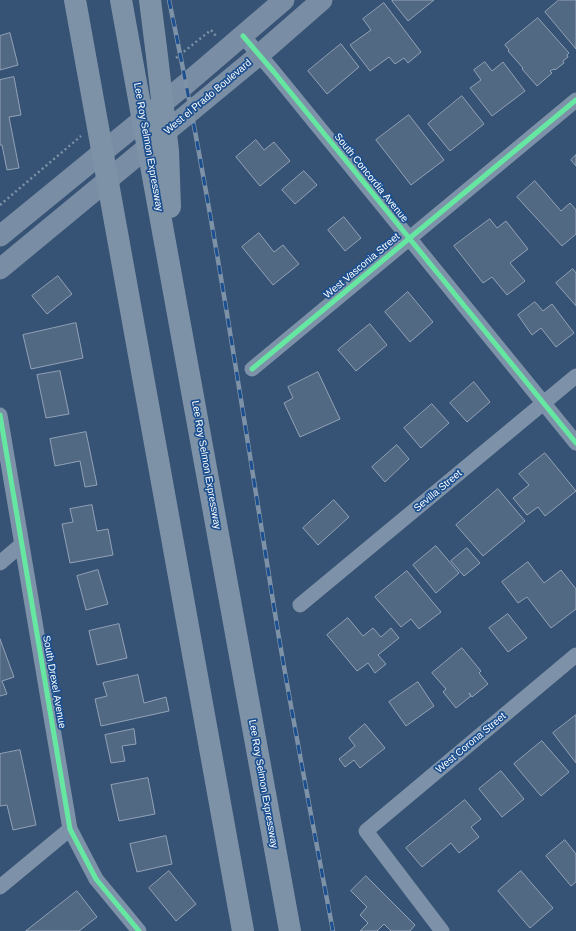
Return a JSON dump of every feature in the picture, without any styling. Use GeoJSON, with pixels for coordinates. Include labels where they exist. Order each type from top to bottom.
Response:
{"type":"FeatureCollection","features":[{"type":"Feature","properties":{"kind":"highway"},"geometry":{"type":"LineString","coordinates":[[75,0],[243,931]]}},
{"type":"Feature","properties":{"kind":"highway","name":"Lee Roy Selmon Expressway"},"geometry":{"type":"LineString","coordinates":[[121,0],[167,235],[290,931]]}},
{"type":"Feature","properties":{"kind":"highway"},"geometry":{"type":"LineString","coordinates":[[150,0],[168,151],[167,235]]}},
{"type":"Feature","properties":{"kind":"street"},"geometry":{"type":"LineString","coordinates":[[0,236],[243,36],[284,0]]}},
{"type":"Feature","properties":{"kind":"street","name":"West el Prado Boulevard"},"geometry":{"type":"LineString","coordinates":[[0,269],[259,55],[320,1]]}},
{"type":"Feature","properties":{"kind":"street","name":"South Concordia Avenue"},"geometry":{"type":"LineString","coordinates":[[243,36],[576,443]]}},
{"type":"Feature","properties":{"kind":"street","name":"West Vasconia Street"},"geometry":{"type":"LineString","coordinates":[[252,369],[576,100]]}},
{"type":"Feature","properties":{"kind":"street","name":"Sevilla Street"},"geometry":{"type":"LineString","coordinates":[[300,605],[576,376]]}},
{"type":"Feature","properties":{"kind":"street","name":"South Drexel Avenue"},"geometry":{"type":"LineString","coordinates":[[0,416],[70,829],[96,879],[139,931]]}},
{"type":"Feature","properties":{"kind":"street"},"geometry":{"type":"LineString","coordinates":[[0,563],[21,545]]}},
{"type":"Feature","properties":{"kind":"street","name":"West Corona Street"},"geometry":{"type":"LineString","coordinates":[[442,931],[366,831],[576,655]]}},
{"type":"Feature","properties":{"kind":"street"},"geometry":{"type":"LineString","coordinates":[[0,887],[70,829]]}},
{"type":"Feature","properties":{"kind":"building"},"geometry":{"type":"Polygon","coordinates":[[[434,0],[408,21],[392,1],[434,0]]]}},
{"type":"Feature","properties":{"kind":"building"},"geometry":{"type":"Polygon","coordinates":[[[559,0],[576,0],[576,49],[545,12],[559,0]]]}},
{"type":"Feature","properties":{"kind":"building"},"geometry":{"type":"Polygon","coordinates":[[[384,3],[421,52],[408,63],[404,58],[395,64],[389,57],[370,71],[350,45],[371,30],[363,19],[384,3]]]}},
{"type":"Feature","properties":{"kind":"building"},"geometry":{"type":"Polygon","coordinates":[[[538,18],[569,53],[567,55],[568,57],[563,61],[564,63],[555,70],[550,71],[552,73],[537,86],[522,69],[523,68],[508,51],[509,50],[505,45],[538,18]]]}},
{"type":"Feature","properties":{"kind":"building"},"geometry":{"type":"Polygon","coordinates":[[[10,33],[18,65],[0,70],[0,36],[10,33]]]}},
{"type":"Feature","properties":{"kind":"building"},"geometry":{"type":"Polygon","coordinates":[[[341,44],[359,67],[327,94],[308,71],[341,44]]]}},
{"type":"Feature","properties":{"kind":"building"},"geometry":{"type":"Polygon","coordinates":[[[485,62],[492,71],[503,62],[525,91],[492,116],[470,88],[481,80],[474,70],[485,62]]]}},
{"type":"Feature","properties":{"kind":"building"},"geometry":{"type":"Polygon","coordinates":[[[14,77],[21,115],[9,117],[19,168],[7,170],[2,145],[0,145],[0,80],[14,77]]]}},
{"type":"Feature","properties":{"kind":"building"},"geometry":{"type":"Polygon","coordinates":[[[462,96],[484,124],[450,151],[428,124],[462,96]]]}},
{"type":"Feature","properties":{"kind":"building"},"geometry":{"type":"Polygon","coordinates":[[[409,115],[444,160],[411,185],[376,140],[409,115]]]}},
{"type":"Feature","properties":{"kind":"building"},"geometry":{"type":"Polygon","coordinates":[[[256,140],[264,150],[274,142],[290,161],[260,186],[236,157],[256,140]]]}},
{"type":"Feature","properties":{"kind":"building"},"geometry":{"type":"Polygon","coordinates":[[[576,155],[576,166],[571,160],[576,155]]]}},
{"type":"Feature","properties":{"kind":"building"},"geometry":{"type":"Polygon","coordinates":[[[304,171],[317,185],[295,204],[282,190],[304,171]]]}},
{"type":"Feature","properties":{"kind":"building"},"geometry":{"type":"Polygon","coordinates":[[[535,181],[561,211],[570,203],[576,210],[576,234],[562,246],[517,197],[535,181]]]}},
{"type":"Feature","properties":{"kind":"building"},"geometry":{"type":"Polygon","coordinates":[[[344,217],[361,238],[345,251],[328,230],[344,217]]]}},
{"type":"Feature","properties":{"kind":"building"},"geometry":{"type":"Polygon","coordinates":[[[490,219],[497,228],[506,221],[528,249],[510,263],[525,281],[507,295],[492,277],[483,283],[454,246],[490,219]]]}},
{"type":"Feature","properties":{"kind":"building"},"geometry":{"type":"Polygon","coordinates":[[[259,233],[274,252],[283,245],[299,264],[273,285],[242,247],[259,233]]]}},
{"type":"Feature","properties":{"kind":"building"},"geometry":{"type":"Polygon","coordinates":[[[573,269],[576,273],[576,306],[556,283],[573,269]]]}},
{"type":"Feature","properties":{"kind":"building"},"geometry":{"type":"Polygon","coordinates":[[[58,276],[72,294],[47,314],[32,296],[58,276]]]}},
{"type":"Feature","properties":{"kind":"building"},"geometry":{"type":"Polygon","coordinates":[[[408,292],[433,322],[410,342],[385,312],[408,292]]]}},
{"type":"Feature","properties":{"kind":"building"},"geometry":{"type":"Polygon","coordinates":[[[535,302],[543,311],[552,304],[574,333],[556,347],[541,328],[532,335],[518,315],[535,302]]]}},
{"type":"Feature","properties":{"kind":"building"},"geometry":{"type":"Polygon","coordinates":[[[76,323],[83,358],[31,369],[23,335],[76,323]]]}},
{"type":"Feature","properties":{"kind":"building"},"geometry":{"type":"Polygon","coordinates":[[[370,324],[387,345],[356,371],[338,350],[370,324]]]}},
{"type":"Feature","properties":{"kind":"building"},"geometry":{"type":"Polygon","coordinates":[[[60,371],[69,414],[46,418],[37,375],[60,371]]]}},
{"type":"Feature","properties":{"kind":"building"},"geometry":{"type":"Polygon","coordinates":[[[318,372],[340,419],[300,437],[284,403],[293,398],[288,387],[318,372]]]}},
{"type":"Feature","properties":{"kind":"building"},"geometry":{"type":"Polygon","coordinates":[[[474,382],[490,402],[467,422],[450,403],[474,382]]]}},
{"type":"Feature","properties":{"kind":"building"},"geometry":{"type":"Polygon","coordinates":[[[432,404],[449,423],[421,448],[404,428],[432,404]]]}},
{"type":"Feature","properties":{"kind":"building"},"geometry":{"type":"Polygon","coordinates":[[[86,432],[97,485],[85,487],[80,461],[55,466],[50,439],[86,432]]]}},
{"type":"Feature","properties":{"kind":"building"},"geometry":{"type":"Polygon","coordinates":[[[397,445],[409,459],[385,482],[372,467],[397,445]]]}},
{"type":"Feature","properties":{"kind":"building"},"geometry":{"type":"Polygon","coordinates":[[[545,453],[576,491],[545,516],[538,507],[527,515],[513,498],[529,485],[519,474],[545,453]]]}},
{"type":"Feature","properties":{"kind":"building"},"geometry":{"type":"Polygon","coordinates":[[[498,489],[525,521],[483,556],[456,525],[498,489]]]}},
{"type":"Feature","properties":{"kind":"building"},"geometry":{"type":"Polygon","coordinates":[[[334,500],[349,517],[318,545],[303,528],[334,500]]]}},
{"type":"Feature","properties":{"kind":"building"},"geometry":{"type":"Polygon","coordinates":[[[92,505],[97,531],[108,529],[113,555],[70,563],[62,524],[73,522],[70,509],[92,505]]]}},
{"type":"Feature","properties":{"kind":"building"},"geometry":{"type":"Polygon","coordinates":[[[436,546],[459,573],[436,593],[413,565],[436,546]]]}},
{"type":"Feature","properties":{"kind":"building"},"geometry":{"type":"Polygon","coordinates":[[[467,548],[480,563],[464,576],[451,561],[467,548]]]}},
{"type":"Feature","properties":{"kind":"building"},"geometry":{"type":"Polygon","coordinates":[[[528,562],[544,583],[561,570],[576,589],[576,609],[551,628],[527,597],[518,603],[502,582],[528,562]]]}},
{"type":"Feature","properties":{"kind":"building"},"geometry":{"type":"Polygon","coordinates":[[[98,570],[108,604],[86,610],[77,576],[98,570]]]}},
{"type":"Feature","properties":{"kind":"building"},"geometry":{"type":"Polygon","coordinates":[[[407,571],[441,612],[419,629],[411,619],[401,627],[375,597],[407,571]]]}},
{"type":"Feature","properties":{"kind":"building"},"geometry":{"type":"Polygon","coordinates":[[[508,614],[527,638],[508,652],[489,628],[508,614]]]}},
{"type":"Feature","properties":{"kind":"building"},"geometry":{"type":"Polygon","coordinates":[[[348,618],[363,636],[373,628],[381,637],[391,628],[399,638],[378,655],[386,664],[375,673],[368,663],[357,671],[327,635],[348,618]]]}},
{"type":"Feature","properties":{"kind":"building"},"geometry":{"type":"Polygon","coordinates":[[[119,624],[127,658],[97,665],[89,631],[119,624]]]}},
{"type":"Feature","properties":{"kind":"building"},"geometry":{"type":"Polygon","coordinates":[[[0,639],[14,677],[2,681],[7,694],[0,696],[0,639]]]}},
{"type":"Feature","properties":{"kind":"building"},"geometry":{"type":"Polygon","coordinates":[[[462,648],[481,671],[479,673],[488,684],[472,697],[469,693],[471,696],[456,708],[443,692],[446,689],[432,673],[462,648]]]}},
{"type":"Feature","properties":{"kind":"building"},"geometry":{"type":"Polygon","coordinates":[[[138,675],[144,703],[166,697],[169,711],[101,726],[95,699],[107,696],[103,683],[138,675]]]}},
{"type":"Feature","properties":{"kind":"building"},"geometry":{"type":"Polygon","coordinates":[[[418,682],[434,706],[406,726],[389,702],[418,682]]]}},
{"type":"Feature","properties":{"kind":"building"},"geometry":{"type":"Polygon","coordinates":[[[576,715],[576,763],[553,733],[576,715]]]}},
{"type":"Feature","properties":{"kind":"building"},"geometry":{"type":"Polygon","coordinates":[[[365,724],[385,748],[360,768],[354,760],[345,767],[339,759],[355,746],[349,738],[365,724]]]}},
{"type":"Feature","properties":{"kind":"building"},"geometry":{"type":"Polygon","coordinates":[[[134,729],[136,744],[122,746],[125,761],[111,763],[105,735],[134,729]]]}},
{"type":"Feature","properties":{"kind":"building"},"geometry":{"type":"Polygon","coordinates":[[[542,741],[569,772],[541,796],[514,764],[542,741]]]}},
{"type":"Feature","properties":{"kind":"building"},"geometry":{"type":"Polygon","coordinates":[[[20,750],[36,825],[13,830],[7,805],[0,806],[0,754],[20,750]]]}},
{"type":"Feature","properties":{"kind":"building"},"geometry":{"type":"Polygon","coordinates":[[[501,771],[524,799],[502,817],[479,789],[501,771]]]}},
{"type":"Feature","properties":{"kind":"building"},"geometry":{"type":"Polygon","coordinates":[[[148,778],[155,814],[119,821],[111,785],[148,778]]]}},
{"type":"Feature","properties":{"kind":"building"},"geometry":{"type":"Polygon","coordinates":[[[465,800],[481,819],[471,827],[479,837],[459,853],[451,843],[422,867],[406,848],[465,800]]]}},
{"type":"Feature","properties":{"kind":"building"},"geometry":{"type":"Polygon","coordinates":[[[166,836],[172,864],[137,872],[130,844],[166,836]]]}},
{"type":"Feature","properties":{"kind":"building"},"geometry":{"type":"Polygon","coordinates":[[[565,840],[576,854],[576,882],[571,886],[546,856],[565,840]]]}},
{"type":"Feature","properties":{"kind":"building"},"geometry":{"type":"Polygon","coordinates":[[[169,871],[196,904],[176,921],[149,888],[169,871]]]}},
{"type":"Feature","properties":{"kind":"building"},"geometry":{"type":"Polygon","coordinates":[[[521,871],[553,908],[530,928],[498,891],[521,871]]]}},
{"type":"Feature","properties":{"kind":"building"},"geometry":{"type":"Polygon","coordinates":[[[366,876],[415,925],[410,931],[391,931],[384,924],[377,931],[360,931],[368,923],[360,915],[367,907],[351,891],[366,876]]]}},
{"type":"Feature","properties":{"kind":"building"},"geometry":{"type":"Polygon","coordinates":[[[77,891],[97,917],[79,931],[26,931],[77,891]]]}},
{"type":"Feature","properties":{"kind":"railway"},"geometry":{"type":"LineString","coordinates":[[169,0],[214,236],[278,632],[333,931]]}},
{"type":"Feature","properties":{"kind":"cycle path"},"geometry":{"type":"LineString","coordinates":[[243,36],[576,443]]}},
{"type":"Feature","properties":{"kind":"cycle path"},"geometry":{"type":"LineString","coordinates":[[252,369],[576,100]]}},
{"type":"Feature","properties":{"kind":"cycle path"},"geometry":{"type":"LineString","coordinates":[[0,415],[70,829],[96,879],[139,931]]}}]}
